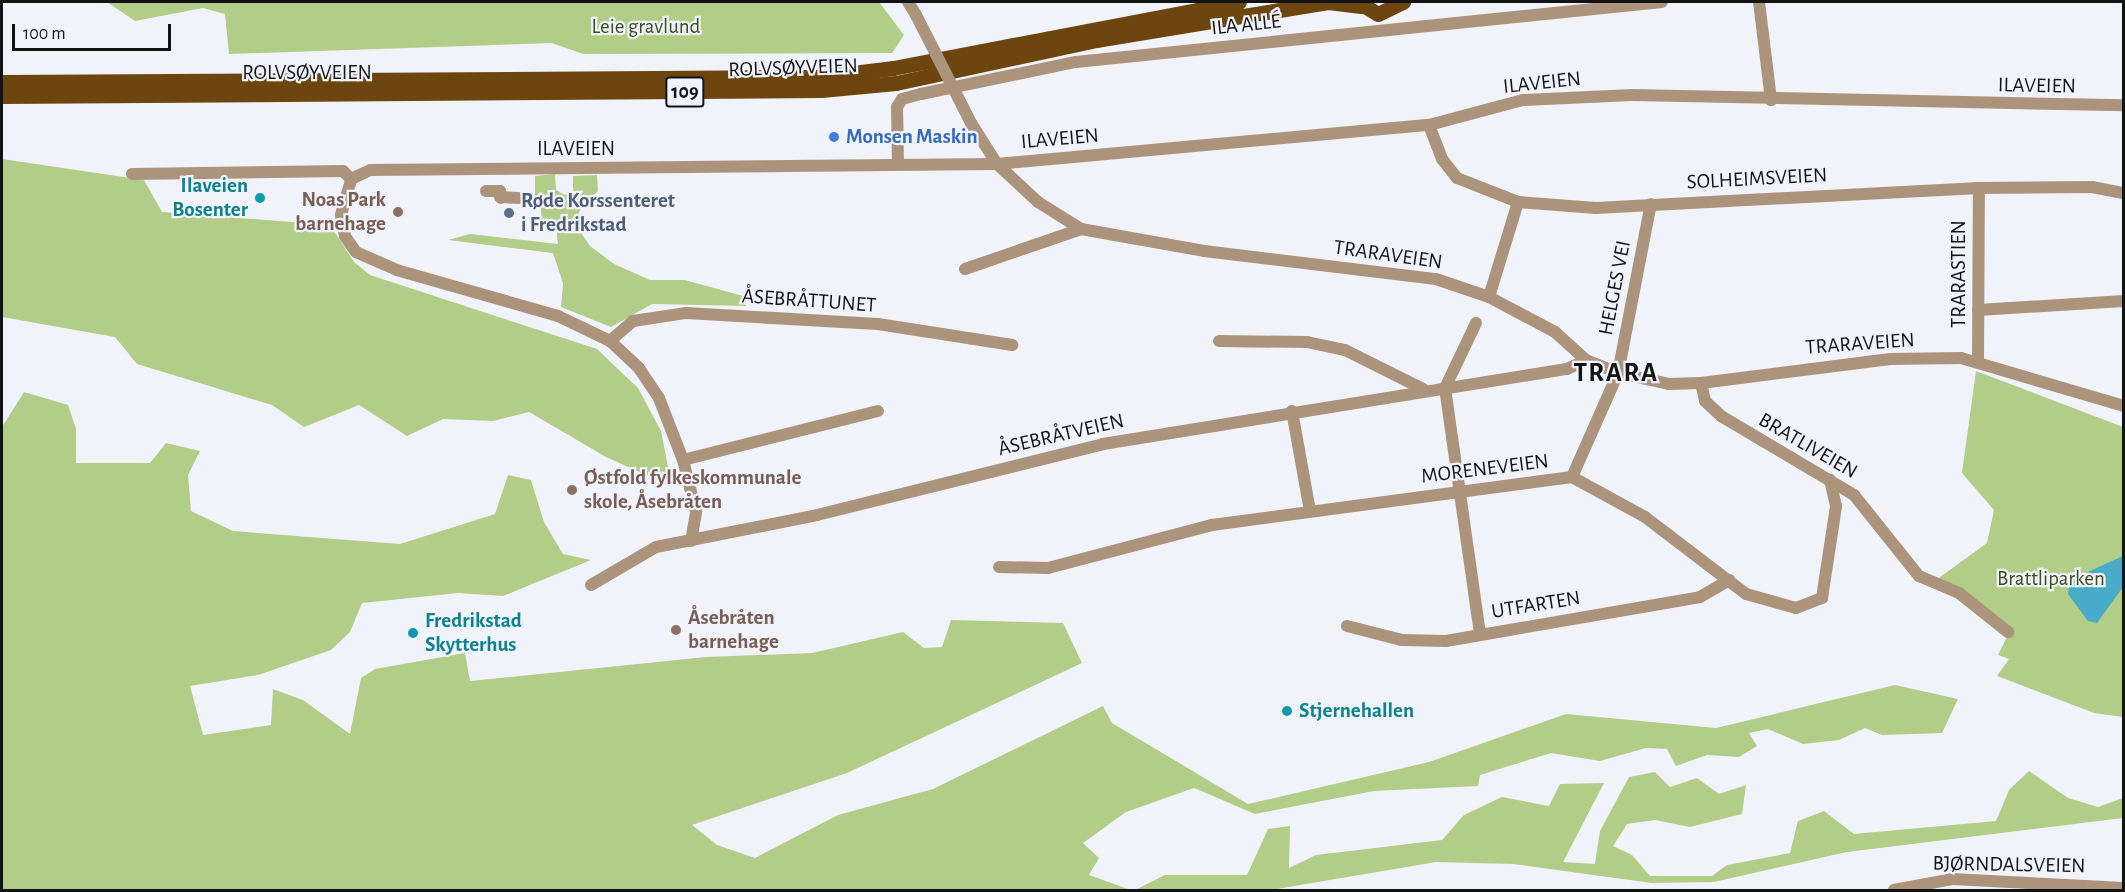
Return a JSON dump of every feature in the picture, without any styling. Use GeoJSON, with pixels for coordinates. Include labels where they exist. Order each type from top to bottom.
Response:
{"type":"FeatureCollection","features":[{"type":"Feature","properties":{"kind":"main road","name":"ROLVSØYVEIEN"},"geometry":{"type":"LineString","coordinates":[[2,82],[820,76],[893,69],[1239,2]]}},
{"type":"Feature","properties":{"kind":"main road","name":"ROLVSØYVEIEN"},"geometry":{"type":"LineString","coordinates":[[2,96],[821,90],[896,83],[1096,40],[1328,2],[1360,4]]}},
{"type":"Feature","properties":{"kind":"main road","name":"109"},"geometry":{"type":"LineString","coordinates":[[1360,4],[1378,14],[1403,2]]}},
{"type":"Feature","properties":{"kind":"street","name":"TRARAVEIEN"},"geometry":{"type":"LineString","coordinates":[[908,2],[971,123],[997,164],[1038,202],[1081,229],[1204,251],[1436,279],[1489,297],[1555,332],[1586,360],[1618,373],[1669,384],[1701,383],[1890,359],[1978,360],[2076,396],[2124,406]]}},
{"type":"Feature","properties":{"kind":"street","name":"ILA ALLÉ"},"geometry":{"type":"LineString","coordinates":[[898,163],[897,107],[902,99],[921,94],[1076,62],[1662,2]]}},
{"type":"Feature","properties":{"kind":"street"},"geometry":{"type":"LineString","coordinates":[[1759,2],[1771,100]]}},
{"type":"Feature","properties":{"kind":"street","name":"ILAVEIEN"},"geometry":{"type":"LineString","coordinates":[[351,179],[370,170],[898,163],[997,164],[1429,125],[1523,100],[1632,95],[1771,100],[2124,105]]}},
{"type":"Feature","properties":{"kind":"street","name":"SOLHEIMSVEIEN"},"geometry":{"type":"LineString","coordinates":[[1429,125],[1442,159],[1457,178],[1518,202],[1596,208],[1979,188],[2092,187],[2124,194]]}},
{"type":"Feature","properties":{"kind":"street"},"geometry":{"type":"LineString","coordinates":[[132,174],[343,171],[351,179],[341,214],[345,236],[356,252],[397,270],[558,316],[610,341],[649,381],[683,460],[696,512],[691,541]]}},
{"type":"Feature","properties":{"kind":"street","name":"TRARASTIEN"},"geometry":{"type":"LineString","coordinates":[[1978,360],[1979,188]]}},
{"type":"Feature","properties":{"kind":"street"},"geometry":{"type":"LineString","coordinates":[[486,191],[500,191],[500,198],[518,198]]}},
{"type":"Feature","properties":{"kind":"street"},"geometry":{"type":"LineString","coordinates":[[1489,297],[1518,202]]}},
{"type":"Feature","properties":{"kind":"street","name":"HELGES VEI"},"geometry":{"type":"LineString","coordinates":[[1572,477],[1618,373],[1651,204]]}},
{"type":"Feature","properties":{"kind":"street"},"geometry":{"type":"LineString","coordinates":[[965,269],[1081,229]]}},
{"type":"Feature","properties":{"kind":"street"},"geometry":{"type":"LineString","coordinates":[[1978,310],[2124,301]]}},
{"type":"Feature","properties":{"kind":"street","name":"ÅSEBRÅTTUNET"},"geometry":{"type":"LineString","coordinates":[[610,341],[633,321],[686,313],[878,324],[1012,345]]}},
{"type":"Feature","properties":{"kind":"street"},"geometry":{"type":"LineString","coordinates":[[1476,323],[1445,388],[1480,634]]}},
{"type":"Feature","properties":{"kind":"street"},"geometry":{"type":"LineString","coordinates":[[1219,341],[1307,342],[1345,350],[1423,389]]}},
{"type":"Feature","properties":{"kind":"street"},"geometry":{"type":"LineString","coordinates":[[1554,371],[1571,347]]}},
{"type":"Feature","properties":{"kind":"street","name":"ÅSEBRÅTVEIEN"},"geometry":{"type":"LineString","coordinates":[[591,585],[656,547],[691,541],[1103,444],[1423,389],[1445,388],[1554,371],[1586,360]]}},
{"type":"Feature","properties":{"kind":"street","name":"BRATLIVEIEN"},"geometry":{"type":"LineString","coordinates":[[1701,383],[1705,401],[1721,416],[1854,495],[1920,576],[1959,593],[2008,632]]}},
{"type":"Feature","properties":{"kind":"street"},"geometry":{"type":"LineString","coordinates":[[683,460],[878,411]]}},
{"type":"Feature","properties":{"kind":"street"},"geometry":{"type":"LineString","coordinates":[[1292,411],[1310,511]]}},
{"type":"Feature","properties":{"kind":"street","name":"MORENEVEIEN"},"geometry":{"type":"LineString","coordinates":[[999,567],[1048,568],[1212,525],[1572,477],[1628,506],[1746,594],[1778,607],[1807,606],[1822,598],[1836,506],[1830,480]]}},
{"type":"Feature","properties":{"kind":"street","name":"UTFARTEN"},"geometry":{"type":"LineString","coordinates":[[1347,626],[1428,642],[1700,597],[1729,580]]}},
{"type":"Feature","properties":{"kind":"street","name":"BJØRNDALSVEIEN"},"geometry":{"type":"LineString","coordinates":[[1894,891],[1952,879],[2124,888]]}},
{"type":"Feature","properties":{"kind":"green space","name":"Leie gravlund"},"geometry":{"type":"Polygon","coordinates":[[[107,2],[879,2],[904,35],[892,53],[583,54],[552,43],[229,54],[225,14],[203,8],[135,21],[107,2]]]}},
{"type":"Feature","properties":{"kind":"green space"},"geometry":{"type":"Polygon","coordinates":[[[2,159],[144,180],[162,212],[330,225],[354,262],[370,275],[597,349],[638,388],[661,431],[672,487],[606,457],[529,412],[493,421],[443,419],[407,436],[359,405],[304,427],[272,405],[137,364],[115,337],[2,317],[2,159]]]}},
{"type":"Feature","properties":{"kind":"green space"},"geometry":{"type":"Polygon","coordinates":[[[555,174],[556,190],[565,195],[573,192],[573,176],[597,175],[598,191],[580,210],[575,224],[590,246],[614,264],[650,280],[685,280],[743,296],[746,306],[652,304],[611,327],[561,307],[563,283],[553,253],[448,240],[470,234],[558,244],[556,227],[542,227],[541,208],[535,205],[535,176],[555,174]]]}},
{"type":"Feature","properties":{"kind":"green space","name":"Brattliparken"},"geometry":{"type":"Polygon","coordinates":[[[1976,371],[2123,427],[2123,717],[2094,713],[1997,676],[2009,659],[1998,655],[2007,637],[1936,580],[1987,543],[1994,510],[1962,473],[1976,371]]]}},
{"type":"Feature","properties":{"kind":"green space"},"geometry":{"type":"Polygon","coordinates":[[[24,392],[68,405],[76,429],[76,463],[150,463],[166,443],[200,451],[188,475],[191,511],[233,531],[400,544],[495,514],[508,475],[531,480],[544,522],[563,554],[591,560],[503,596],[458,593],[362,603],[350,632],[331,650],[258,675],[190,686],[203,735],[271,725],[273,689],[303,700],[350,734],[361,678],[375,669],[465,653],[470,681],[706,657],[812,653],[903,632],[924,648],[942,647],[951,620],[1063,623],[1082,663],[847,773],[692,825],[717,845],[755,858],[838,815],[933,789],[1103,706],[1112,723],[1248,804],[1429,762],[1566,714],[1716,728],[1895,685],[1958,699],[1942,733],[1882,735],[1865,728],[1839,740],[1803,744],[1768,729],[1749,733],[1757,746],[1739,757],[1707,755],[1676,766],[1667,749],[1646,748],[1600,761],[1551,753],[1480,775],[1478,786],[1374,791],[1255,814],[1194,788],[1126,812],[1083,843],[1099,858],[1089,875],[1131,890],[2,890],[2,427],[24,392]]]}},
{"type":"Feature","properties":{"kind":"green space"},"geometry":{"type":"Polygon","coordinates":[[[2029,771],[2068,798],[2098,807],[2123,798],[2123,818],[1847,852],[1714,882],[1652,883],[1513,864],[1436,862],[1271,890],[1135,890],[1165,875],[1247,875],[1268,829],[1290,826],[1289,868],[1316,855],[1442,840],[1464,815],[1502,797],[1549,806],[1560,784],[1604,783],[1563,862],[1595,864],[1600,831],[1629,777],[1655,772],[1670,787],[1697,778],[1719,794],[1746,785],[1742,814],[1690,827],[1655,820],[1627,824],[1613,846],[1632,855],[1650,876],[1712,876],[1727,865],[1790,853],[1798,821],[1824,811],[1854,834],[1996,821],[2009,790],[2029,771]]]}},
{"type":"Feature","properties":{"kind":"water"},"geometry":{"type":"Polygon","coordinates":[[[2123,556],[2123,587],[2097,623],[2088,621],[2068,594],[2070,580],[2123,556]]]}},
{"type":"Feature","properties":{"kind":"place","name":"Monsen Maskin"},"geometry":{"type":"Point","coordinates":[834,137]}},
{"type":"Feature","properties":{"kind":"place","name":"Ilaveien Bosenter"},"geometry":{"type":"Point","coordinates":[260,198]}},
{"type":"Feature","properties":{"kind":"place","name":"Noas Park barnehage"},"geometry":{"type":"Point","coordinates":[398,212]}},
{"type":"Feature","properties":{"kind":"place","name":"Røde Korssenteret i Fredrikstad"},"geometry":{"type":"Point","coordinates":[509,213]}},
{"type":"Feature","properties":{"kind":"place","name":"Østfold fylkeskommunale skole, Åsebråten"},"geometry":{"type":"Point","coordinates":[572,490]}},
{"type":"Feature","properties":{"kind":"place","name":"Åsebråten barnehage"},"geometry":{"type":"Point","coordinates":[676,630]}},
{"type":"Feature","properties":{"kind":"place","name":"Fredrikstad Skytterhus"},"geometry":{"type":"Point","coordinates":[413,633]}},
{"type":"Feature","properties":{"kind":"place","name":"Stjernehallen"},"geometry":{"type":"Point","coordinates":[1287,711]}},
{"type":"Feature","properties":{"kind":"district","name":"TRARA"},"geometry":{"type":"Point","coordinates":[1616,373]}}]}
